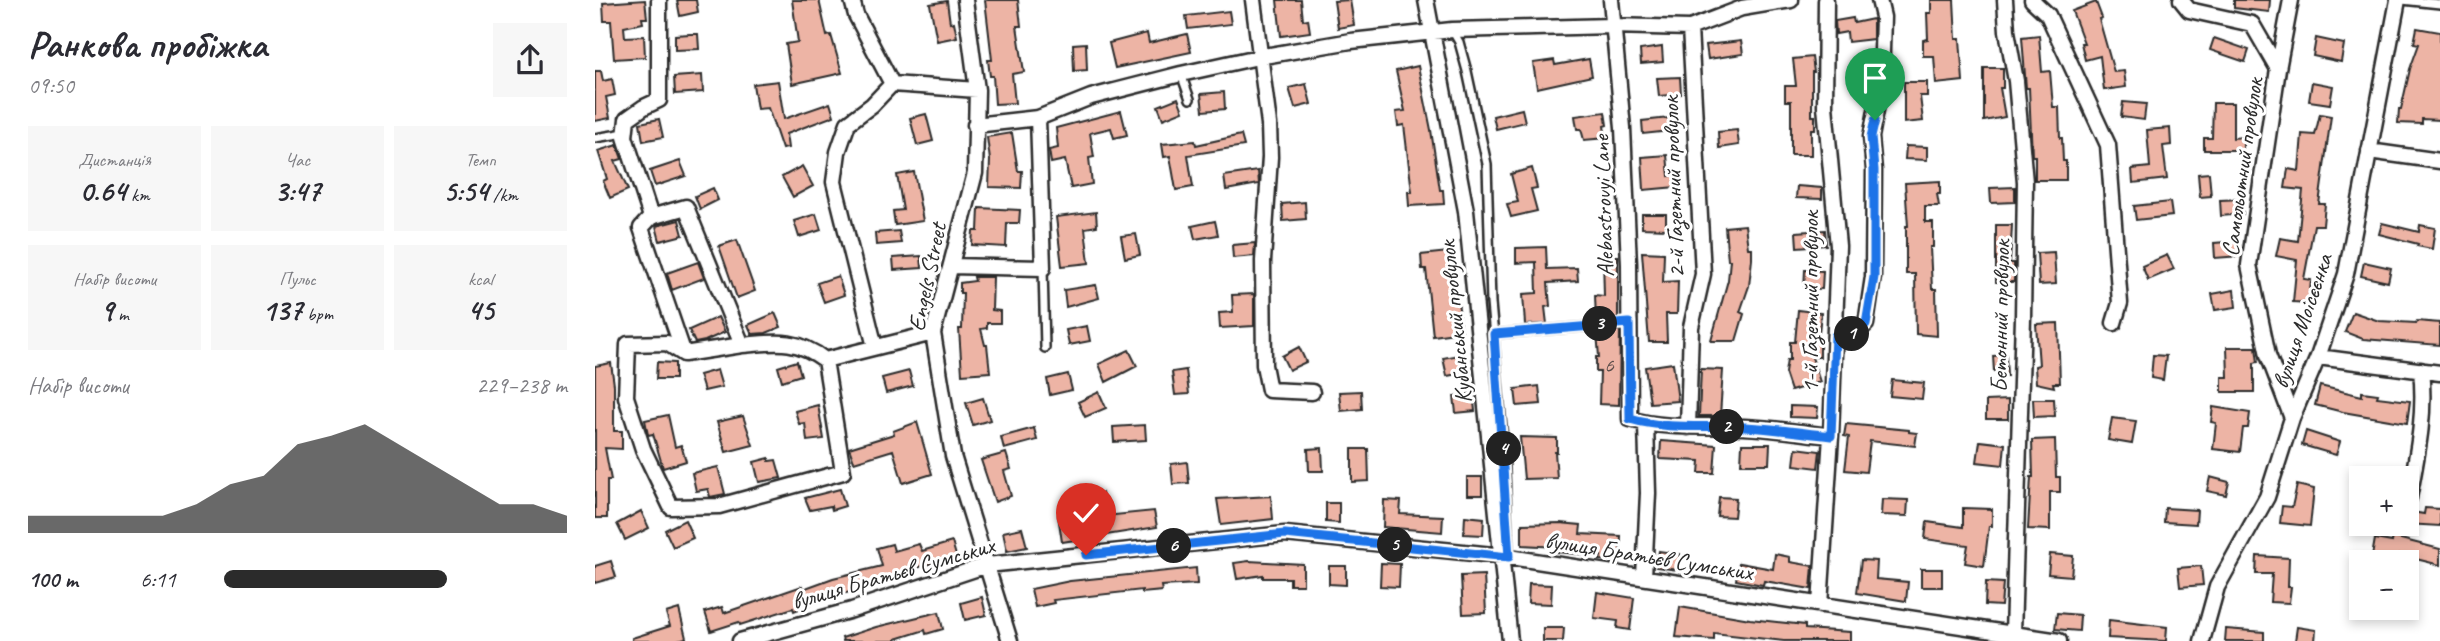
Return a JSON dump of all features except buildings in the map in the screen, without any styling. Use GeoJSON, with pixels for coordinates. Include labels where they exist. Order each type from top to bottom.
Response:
{"type":"FeatureCollection","features":[{"type":"Feature","properties":{"kind":"street"},"geometry":{"type":"LineString","coordinates":[[651,217],[625,133],[627,119],[659,100],[659,0]]}},
{"type":"Feature","properties":{"kind":"street"},"geometry":{"type":"LineString","coordinates":[[852,0],[856,15],[892,84]]}},
{"type":"Feature","properties":{"kind":"street","name":"Engels Street"},"geometry":{"type":"LineString","coordinates":[[965,0],[977,90],[975,173],[933,333],[953,456],[1010,641]]}},
{"type":"Feature","properties":{"kind":"street"},"geometry":{"type":"LineString","coordinates":[[1252,0],[1269,124],[1270,157],[1263,261],[1264,365],[1269,390],[1312,392]]}},
{"type":"Feature","properties":{"kind":"street","name":"Кубанський провулок"},"geometry":{"type":"LineString","coordinates":[[1426,0],[1466,211],[1506,557],[1510,641]]}},
{"type":"Feature","properties":{"kind":"street","name":"Alebastrovyi Lane"},"geometry":{"type":"LineString","coordinates":[[1611,0],[1623,128],[1630,419],[1646,424]]}},
{"type":"Feature","properties":{"kind":"street"},"geometry":{"type":"LineString","coordinates":[[975,125],[1038,118],[1091,97],[1258,57],[1431,31],[1612,26],[1690,28],[1742,8],[1791,0]]}},
{"type":"Feature","properties":{"kind":"street","name":"1-й Газетний провулок"},"geometry":{"type":"LineString","coordinates":[[1820,605],[1831,436],[1838,246],[1825,106],[1826,0]]}},
{"type":"Feature","properties":{"kind":"street"},"geometry":{"type":"LineString","coordinates":[[1835,336],[1856,334],[1866,324],[1874,277],[1874,170],[1871,137],[1881,84],[1883,17],[1879,0]]}},
{"type":"Feature","properties":{"kind":"street","name":"Бетонний провулок"},"geometry":{"type":"LineString","coordinates":[[2005,0],[2007,31],[2016,80],[2025,182],[2013,633]]}},
{"type":"Feature","properties":{"kind":"street"},"geometry":{"type":"LineString","coordinates":[[2032,0],[2048,15],[2108,145],[2120,303],[2114,323]]}},
{"type":"Feature","properties":{"kind":"street"},"geometry":{"type":"LineString","coordinates":[[2181,0],[2189,10],[2252,24],[2278,69]]}},
{"type":"Feature","properties":{"kind":"street","name":"Самольотний провулок"},"geometry":{"type":"LineString","coordinates":[[2291,0],[2249,265],[2268,355],[2292,418]]}},
{"type":"Feature","properties":{"kind":"street","name":"вулиця Моісєєнка"},"geometry":{"type":"LineString","coordinates":[[2201,641],[2217,587],[2267,497],[2292,418],[2318,357],[2346,274],[2400,0]]}},
{"type":"Feature","properties":{"kind":"street","name":"2-й Газетний провулок"},"geometry":{"type":"LineString","coordinates":[[1688,427],[1691,327],[1703,274],[1690,28]]}},
{"type":"Feature","properties":{"kind":"street"},"geometry":{"type":"LineString","coordinates":[[892,84],[977,90]]}},
{"type":"Feature","properties":{"kind":"street"},"geometry":{"type":"LineString","coordinates":[[875,347],[834,182],[838,152],[848,122],[872,105],[892,84]]}},
{"type":"Feature","properties":{"kind":"street"},"geometry":{"type":"LineString","coordinates":[[951,266],[1043,268],[1038,118]]}},
{"type":"Feature","properties":{"kind":"street"},"geometry":{"type":"LineString","coordinates":[[2369,151],[2440,161]]}},
{"type":"Feature","properties":{"kind":"street"},"geometry":{"type":"LineString","coordinates":[[684,354],[641,228],[651,217],[686,207],[742,345]]}},
{"type":"Feature","properties":{"kind":"street"},"geometry":{"type":"LineString","coordinates":[[825,360],[933,333]]}},
{"type":"Feature","properties":{"kind":"street"},"geometry":{"type":"LineString","coordinates":[[787,341],[811,349],[825,360],[843,472],[719,506],[671,507],[643,449],[626,397],[628,344],[667,344],[684,354],[787,341]]}},
{"type":"Feature","properties":{"kind":"street"},"geometry":{"type":"LineString","coordinates":[[2318,357],[2440,373]]}},
{"type":"Feature","properties":{"kind":"street"},"geometry":{"type":"LineString","coordinates":[[2415,466],[2424,397],[2420,370]]}},
{"type":"Feature","properties":{"kind":"street"},"geometry":{"type":"LineString","coordinates":[[1644,577],[1648,493],[1646,424],[1745,427],[1831,436]]}},
{"type":"Feature","properties":{"kind":"street","name":"вулиця Братьєв Сумських"},"geometry":{"type":"LineString","coordinates":[[740,641],[852,610],[987,565],[1285,534],[1506,557],[2059,641]]}},
{"type":"Feature","properties":{"kind":"lane"},"geometry":{"type":"LineString","coordinates":[[2400,0],[2440,4]]}},
{"type":"Feature","properties":{"kind":"lane"},"geometry":{"type":"LineString","coordinates":[[1452,30],[1459,42],[1467,71],[1487,164],[1489,255],[1506,557]]}},
{"type":"Feature","properties":{"kind":"lane"},"geometry":{"type":"LineString","coordinates":[[1181,74],[1190,99]]}},
{"type":"Feature","properties":{"kind":"lane"},"geometry":{"type":"LineString","coordinates":[[595,138],[625,133]]}},
{"type":"Feature","properties":{"kind":"lane"},"geometry":{"type":"LineString","coordinates":[[1043,268],[1045,348]]}},
{"type":"Feature","properties":{"kind":"lane"},"geometry":{"type":"LineString","coordinates":[[1494,334],[1629,323]]}},
{"type":"Feature","properties":{"kind":"route"},"geometry":{"type":"LineString","coordinates":[[1086,555],[1285,534],[1509,557],[1504,450],[1494,334],[1629,323],[1630,419],[1646,424],[1745,427],[1831,436],[1835,336],[1856,334],[1866,324],[1874,277],[1874,170],[1871,137],[1875,120]]}}]}
